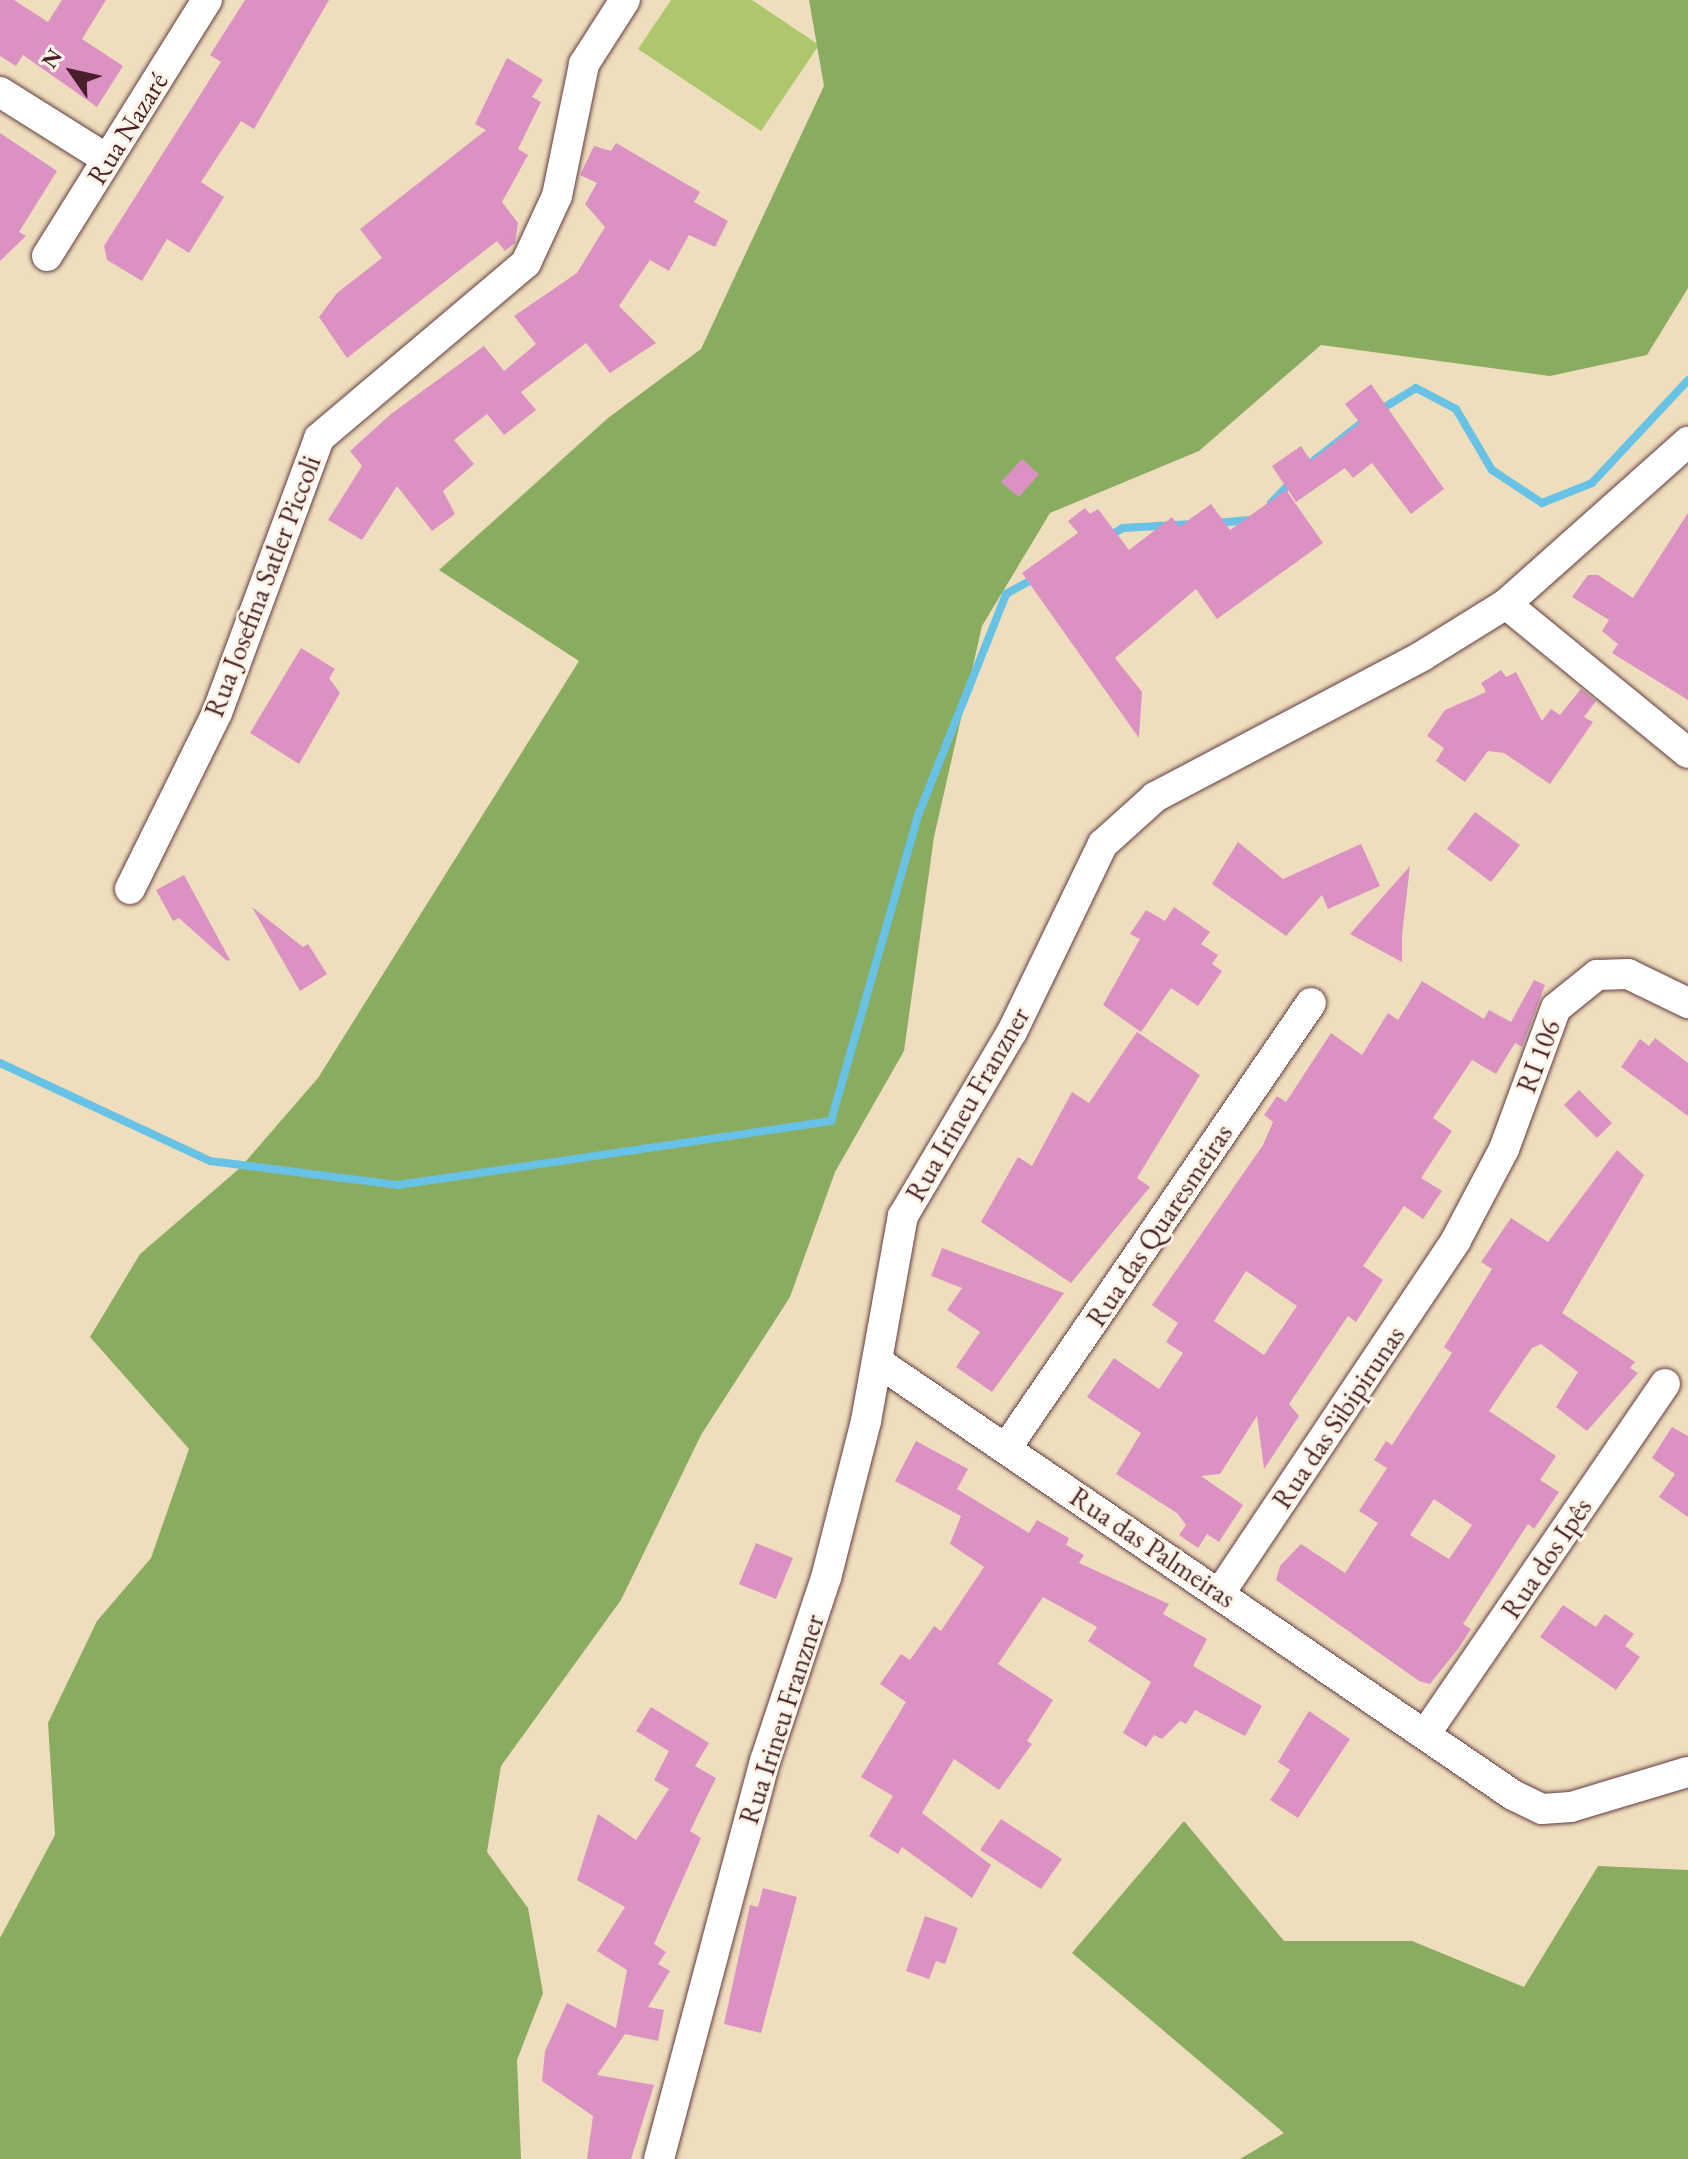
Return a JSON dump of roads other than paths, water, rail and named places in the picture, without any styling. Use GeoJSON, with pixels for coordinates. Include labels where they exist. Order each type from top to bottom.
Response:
{"type":"FeatureCollection","features":[{"type":"Feature","properties":{"kind":"street","name":"Rua Nazaré"},"geometry":{"type":"LineString","coordinates":[[47,256],[207,0]]}},
{"type":"Feature","properties":{"kind":"street","name":"Rua Josefina Satler Piccoli"},"geometry":{"type":"LineString","coordinates":[[130,889],[217,713],[319,438],[526,263],[557,196],[584,64],[625,0]]}},
{"type":"Feature","properties":{"kind":"street"},"geometry":{"type":"LineString","coordinates":[[0,92],[107,159]]}},
{"type":"Feature","properties":{"kind":"street","name":"Rua Irineu Franzner"},"geometry":{"type":"LineString","coordinates":[[659,2159],[765,1761],[826,1578],[878,1362],[903,1216],[1012,1032],[1103,844],[1155,797],[1422,656],[1506,604],[1688,442]]}},
{"type":"Feature","properties":{"kind":"street"},"geometry":{"type":"LineString","coordinates":[[1506,604],[1688,753]]}},
{"type":"Feature","properties":{"kind":"street","name":"RI 106"},"geometry":{"type":"LineString","coordinates":[[1456,1240],[1504,1149],[1542,1033],[1571,990],[1597,975],[1628,974],[1688,1003]]}},
{"type":"Feature","properties":{"kind":"street","name":"Rua das Quaresmeiras"},"geometry":{"type":"LineString","coordinates":[[1007,1447],[1311,1003]]}},
{"type":"Feature","properties":{"kind":"street","name":"Rua das Sibipirunas"},"geometry":{"type":"LineString","coordinates":[[1220,1593],[1456,1240]]}},
{"type":"Feature","properties":{"kind":"street","name":"Rua das Palmeiras"},"geometry":{"type":"LineString","coordinates":[[878,1362],[1542,1809],[1688,1772]]}},
{"type":"Feature","properties":{"kind":"street","name":"Rua dos Ipês"},"geometry":{"type":"LineString","coordinates":[[1426,1733],[1665,1384]]}},
{"type":"Feature","properties":{"kind":"waterway"},"geometry":{"type":"LineString","coordinates":[[1380,410],[1416,388],[1456,409],[1492,470],[1542,503],[1592,483],[1688,380]]}},
{"type":"Feature","properties":{"kind":"waterway"},"geometry":{"type":"LineString","coordinates":[[1307,466],[1369,417]]}},
{"type":"Feature","properties":{"kind":"waterway"},"geometry":{"type":"LineString","coordinates":[[1271,503],[1292,481]]}},
{"type":"Feature","properties":{"kind":"waterway"},"geometry":{"type":"LineString","coordinates":[[1215,523],[1253,520]]}},
{"type":"Feature","properties":{"kind":"waterway"},"geometry":{"type":"LineString","coordinates":[[1109,536],[1123,528],[1193,524]]}},
{"type":"Feature","properties":{"kind":"waterway"},"geometry":{"type":"LineString","coordinates":[[0,1063],[210,1161],[398,1185],[831,1121],[919,813],[1006,594],[1038,576]]}}]}
